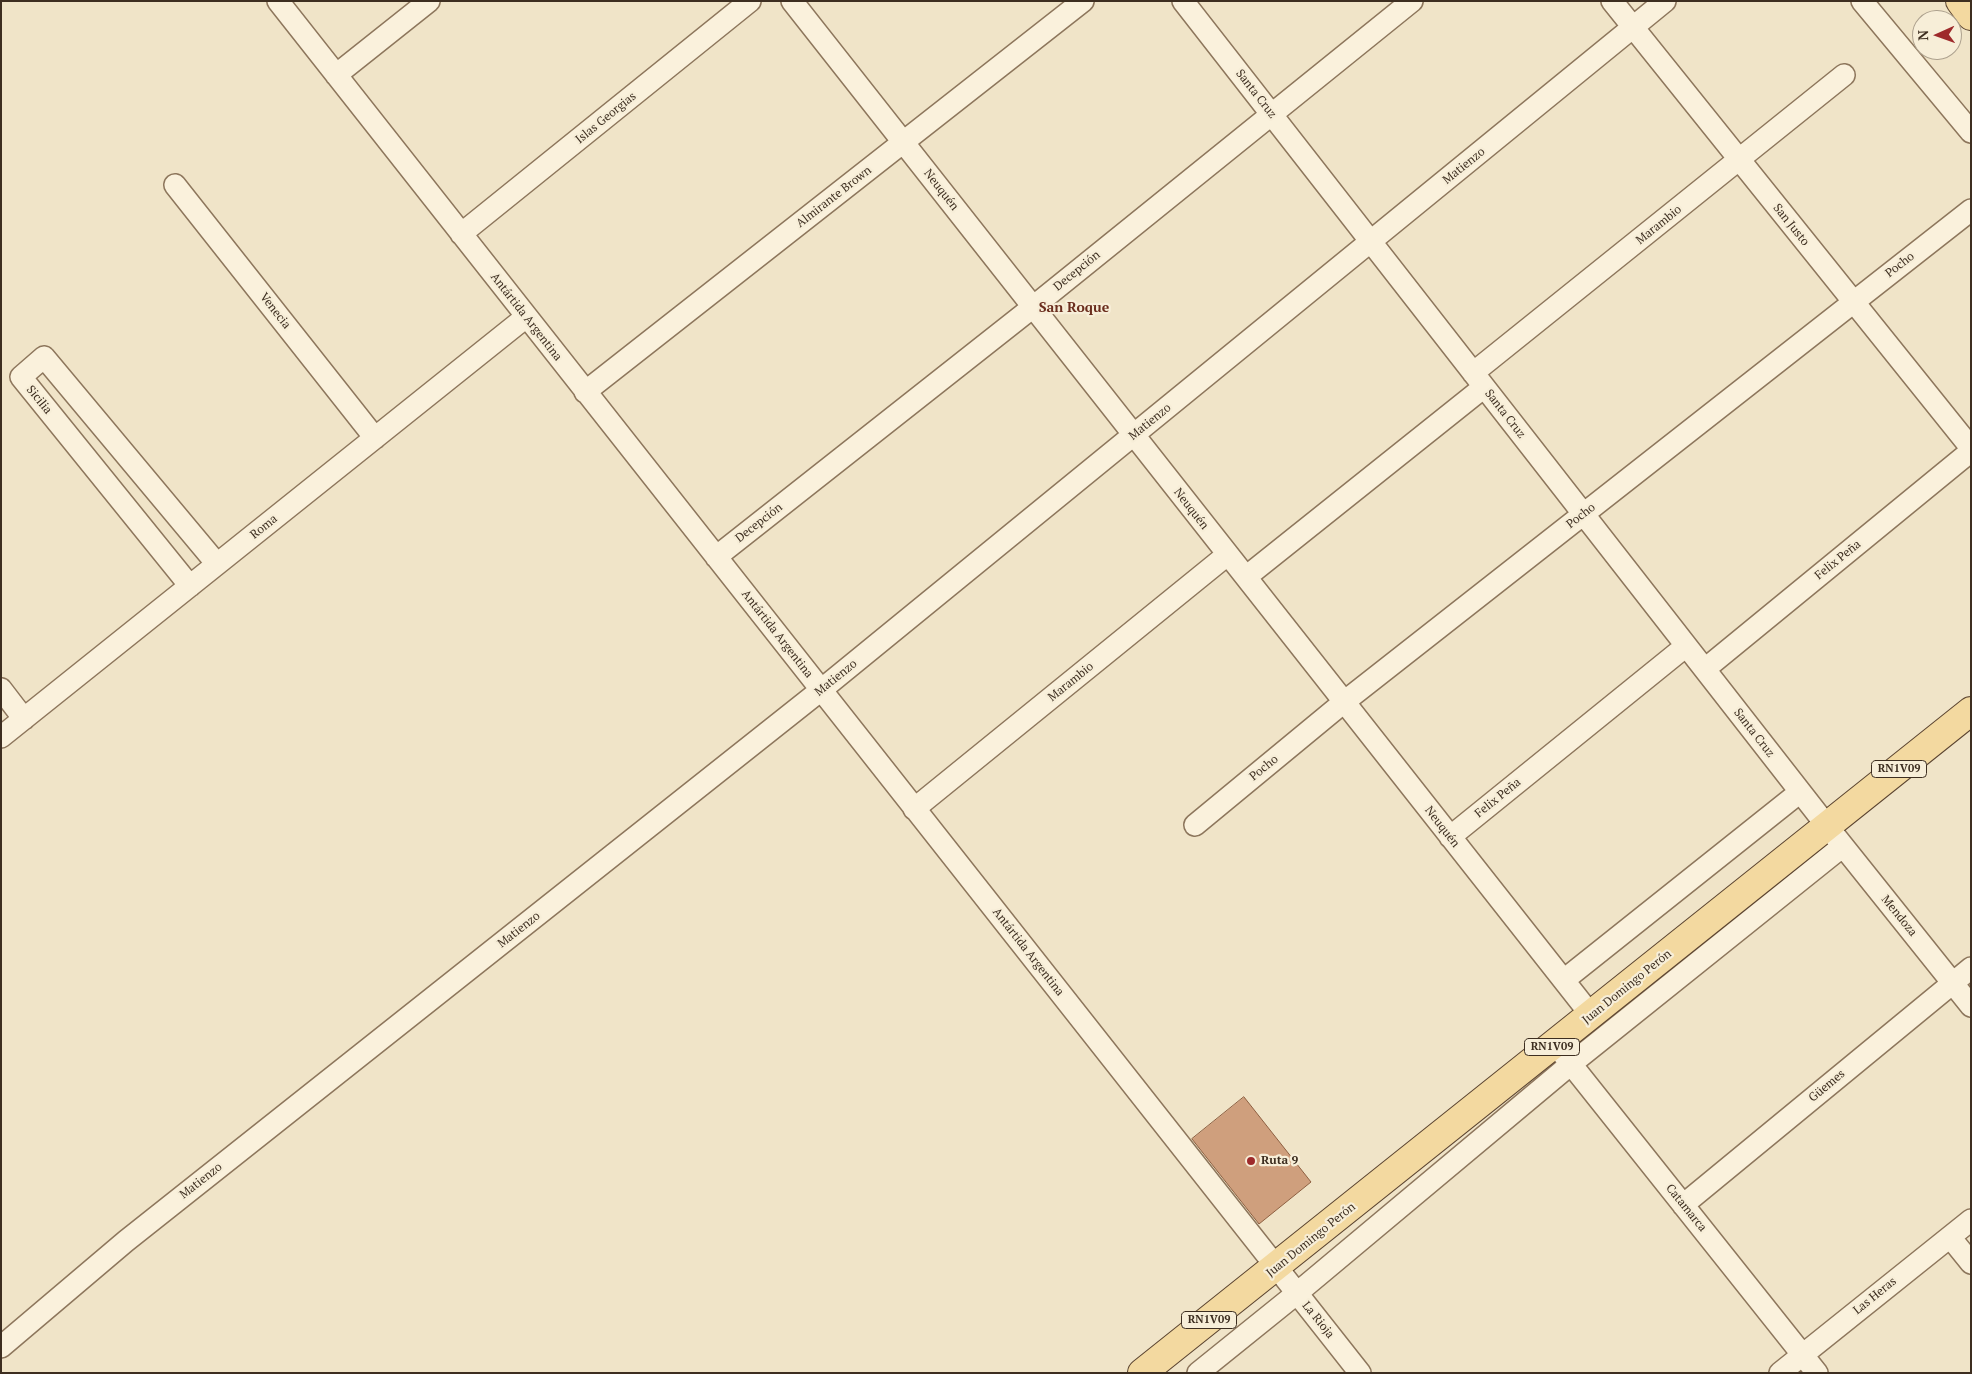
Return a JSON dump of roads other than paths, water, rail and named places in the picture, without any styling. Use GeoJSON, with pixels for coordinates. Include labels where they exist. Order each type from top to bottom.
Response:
{"type":"FeatureCollection","features":[{"type":"Feature","properties":{"kind":"main road"},"geometry":{"type":"LineString","coordinates":[[1960,1],[1971,16]]}},
{"type":"Feature","properties":{"kind":"main road","name":"Juan Domingo Perón"},"geometry":{"type":"LineString","coordinates":[[1142,1373],[1276,1267],[1563,1054],[1591,1016],[1835,836],[1971,711]]}},
{"type":"Feature","properties":{"kind":"street","name":"Antártida Argentina"},"geometry":{"type":"LineString","coordinates":[[278,1],[1276,1267]]}},
{"type":"Feature","properties":{"kind":"street"},"geometry":{"type":"LineString","coordinates":[[336,75],[429,1]]}},
{"type":"Feature","properties":{"kind":"street","name":"Islas Georgias"},"geometry":{"type":"LineString","coordinates":[[461,234],[750,1]]}},
{"type":"Feature","properties":{"kind":"street","name":"Neuquén"},"geometry":{"type":"LineString","coordinates":[[792,1],[1591,1016]]}},
{"type":"Feature","properties":{"kind":"street","name":"Almirante Brown"},"geometry":{"type":"LineString","coordinates":[[585,392],[1083,1]]}},
{"type":"Feature","properties":{"kind":"street","name":"Santa Cruz"},"geometry":{"type":"LineString","coordinates":[[1182,1],[1835,836]]}},
{"type":"Feature","properties":{"kind":"street","name":"Decepción"},"geometry":{"type":"LineString","coordinates":[[716,557],[1033,307],[1412,1]]}},
{"type":"Feature","properties":{"kind":"street","name":"San Justo"},"geometry":{"type":"LineString","coordinates":[[1612,1],[1971,449]]}},
{"type":"Feature","properties":{"kind":"street","name":"Matienzo"},"geometry":{"type":"LineString","coordinates":[[1,1347],[134,1234],[821,690],[1665,1]]}},
{"type":"Feature","properties":{"kind":"street"},"geometry":{"type":"LineString","coordinates":[[1862,1],[1971,132]]}},
{"type":"Feature","properties":{"kind":"street","name":"Marambio"},"geometry":{"type":"LineString","coordinates":[[1246,577],[1739,160],[1844,75]]}},
{"type":"Feature","properties":{"kind":"street","name":"Venecia"},"geometry":{"type":"LineString","coordinates":[[175,185],[375,438]]}},
{"type":"Feature","properties":{"kind":"street","name":"Pocho"},"geometry":{"type":"LineString","coordinates":[[1195,825],[1344,702],[1971,210]]}},
{"type":"Feature","properties":{"kind":"street","name":"Roma"},"geometry":{"type":"LineString","coordinates":[[1,738],[526,316]]}},
{"type":"Feature","properties":{"kind":"street","name":"Sicilia"},"geometry":{"type":"LineString","coordinates":[[190,586],[21,377],[44,357],[217,564]]}},
{"type":"Feature","properties":{"kind":"street","name":"Felix Peña"},"geometry":{"type":"LineString","coordinates":[[1705,670],[1971,449]]}},
{"type":"Feature","properties":{"kind":"street","name":"Marambio"},"geometry":{"type":"LineString","coordinates":[[914,808],[1227,555]]}},
{"type":"Feature","properties":{"kind":"street","name":"Felix Peña"},"geometry":{"type":"LineString","coordinates":[[1450,837],[1686,646]]}},
{"type":"Feature","properties":{"kind":"street"},"geometry":{"type":"LineString","coordinates":[[1,689],[24,719]]}},
{"type":"Feature","properties":{"kind":"street"},"geometry":{"type":"LineString","coordinates":[[1564,980],[1800,792]]}},
{"type":"Feature","properties":{"kind":"street","name":"Mendoza"},"geometry":{"type":"LineString","coordinates":[[1835,836],[1971,1006]]}},
{"type":"Feature","properties":{"kind":"street","name":"Juan Domingo Perón"},"geometry":{"type":"LineString","coordinates":[[1198,1373],[1296,1294],[1563,1054],[1835,836]]}},
{"type":"Feature","properties":{"kind":"street","name":"Güemes"},"geometry":{"type":"LineString","coordinates":[[1683,1205],[1971,968]]}},
{"type":"Feature","properties":{"kind":"street","name":"Catamarca"},"geometry":{"type":"LineString","coordinates":[[1563,1054],[1817,1373]]}},
{"type":"Feature","properties":{"kind":"street","name":"Las Heras"},"geometry":{"type":"LineString","coordinates":[[1780,1373],[1971,1220]]}},
{"type":"Feature","properties":{"kind":"street"},"geometry":{"type":"LineString","coordinates":[[1950,1237],[1971,1263]]}},
{"type":"Feature","properties":{"kind":"street","name":"La Rioja"},"geometry":{"type":"LineString","coordinates":[[1276,1267],[1360,1373]]}},
{"type":"Feature","properties":{"kind":"place","name":"Ruta 9"},"geometry":{"type":"Point","coordinates":[1251,1161]}},
{"type":"Feature","properties":{"kind":"district","name":"San Roque"},"geometry":{"type":"Point","coordinates":[1074,308]}}]}
